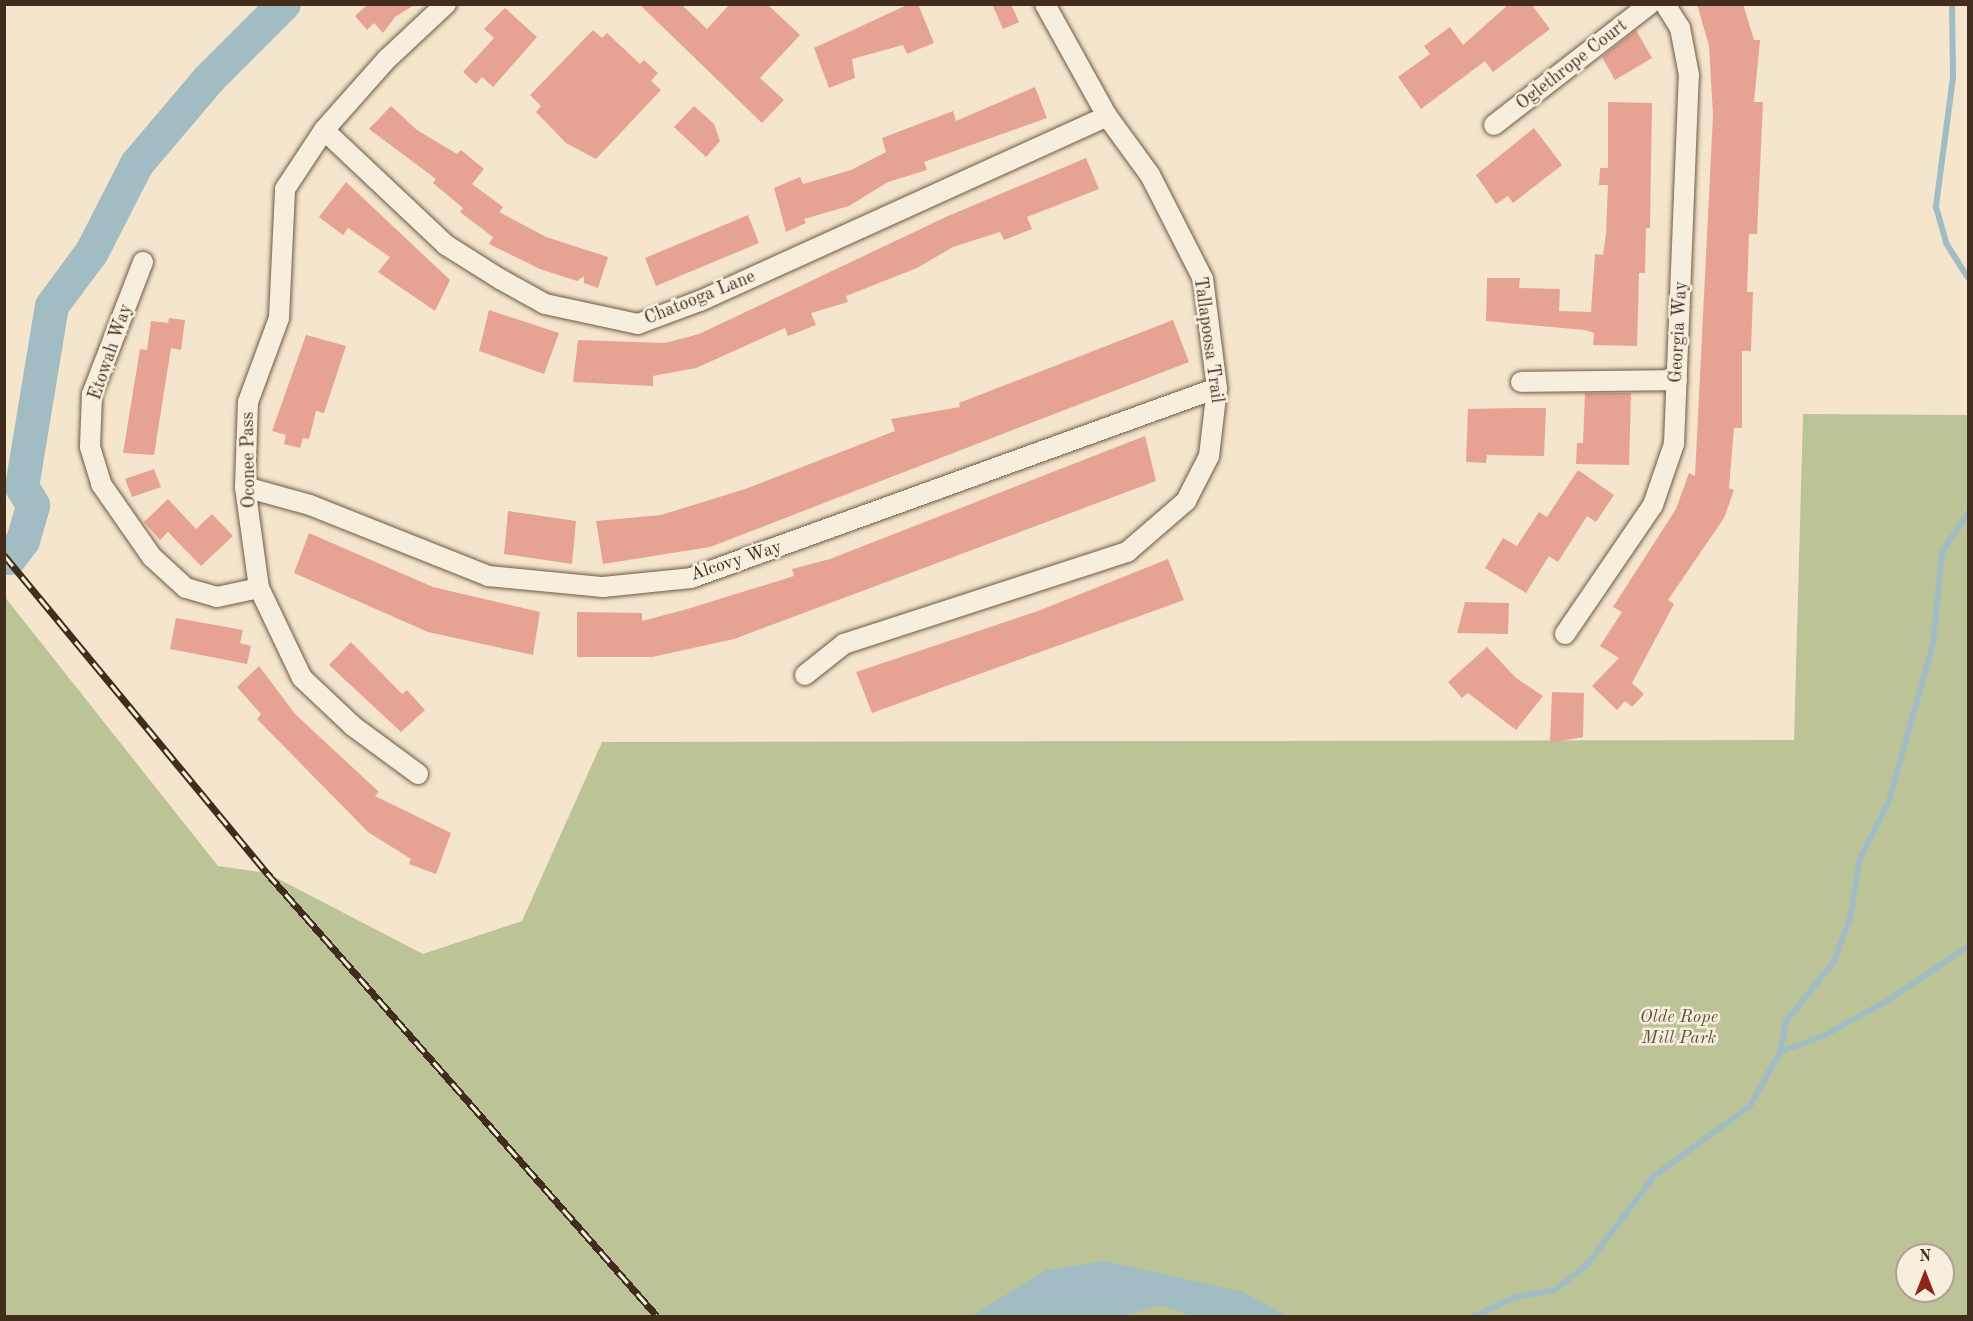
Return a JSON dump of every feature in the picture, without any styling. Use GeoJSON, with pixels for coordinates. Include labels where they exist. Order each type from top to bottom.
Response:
{"type":"FeatureCollection","features":[{"type":"Feature","properties":{"kind":"street","name":"Oconee Pass"},"geometry":{"type":"LineString","coordinates":[[418,774],[352,726],[302,678],[259,588],[245,487],[248,402],[279,318],[285,189],[324,130],[387,59],[447,4]]}},
{"type":"Feature","properties":{"kind":"street","name":"Tallapoosa Trail"},"geometry":{"type":"LineString","coordinates":[[805,675],[844,644],[1127,552],[1186,501],[1209,456],[1218,388],[1203,279],[1150,175],[1107,116],[1045,4]]}},
{"type":"Feature","properties":{"kind":"street","name":"Oglethrope Court"},"geometry":{"type":"LineString","coordinates":[[1494,124],[1650,4]]}},
{"type":"Feature","properties":{"kind":"street","name":"Georgia Way"},"geometry":{"type":"LineString","coordinates":[[1565,634],[1653,505],[1674,444],[1689,75],[1680,28],[1665,4]]}},
{"type":"Feature","properties":{"kind":"street","name":"Chatooga Lane"},"geometry":{"type":"LineString","coordinates":[[324,130],[446,245],[500,279],[545,304],[638,324],[700,301],[1107,116]]}},
{"type":"Feature","properties":{"kind":"street","name":"Etowah Way"},"geometry":{"type":"LineString","coordinates":[[143,262],[93,394],[90,447],[101,484],[152,557],[186,588],[217,597],[259,588]]}},
{"type":"Feature","properties":{"kind":"street"},"geometry":{"type":"LineString","coordinates":[[1521,382],[1677,380]]}},
{"type":"Feature","properties":{"kind":"street","name":"Alcovy Way"},"geometry":{"type":"LineString","coordinates":[[245,487],[310,505],[488,576],[603,587],[691,578],[1218,388]]}},
{"type":"Feature","properties":{"kind":"green space","name":"Olde Rope Mill Park"},"geometry":{"type":"Polygon","coordinates":[[[1803,414],[1968,415],[1968,1316],[5,1316],[4,596],[218,866],[267,873],[423,954],[522,921],[602,742],[1794,740],[1803,414]]]}},
{"type":"Feature","properties":{"kind":"water"},"geometry":{"type":"Polygon","coordinates":[[[1105,1261],[1244,1292],[1287,1316],[1193,1316],[1159,1305],[1125,1316],[971,1316],[1046,1270],[1105,1261]]]}},
{"type":"Feature","properties":{"kind":"building"},"geometry":{"type":"Polygon","coordinates":[[[368,4],[416,4],[395,17],[383,33],[374,23],[367,30],[355,16],[368,4]]]}},
{"type":"Feature","properties":{"kind":"building"},"geometry":{"type":"Polygon","coordinates":[[[639,4],[681,4],[707,29],[730,4],[767,4],[800,35],[760,78],[784,100],[762,123],[639,4]]]}},
{"type":"Feature","properties":{"kind":"building"},"geometry":{"type":"Polygon","coordinates":[[[909,4],[918,4],[934,43],[907,54],[903,45],[852,59],[855,78],[829,88],[814,48],[909,4]]]}},
{"type":"Feature","properties":{"kind":"building"},"geometry":{"type":"Polygon","coordinates":[[[992,4],[1011,4],[1019,22],[1003,29],[992,4]]]}},
{"type":"Feature","properties":{"kind":"building"},"geometry":{"type":"Polygon","coordinates":[[[1509,4],[1531,4],[1550,29],[1493,72],[1485,61],[1421,109],[1398,77],[1430,54],[1424,46],[1450,27],[1463,45],[1509,4]]]}},
{"type":"Feature","properties":{"kind":"building"},"geometry":{"type":"Polygon","coordinates":[[[1697,4],[1743,4],[1754,40],[1760,40],[1754,102],[1763,102],[1757,234],[1749,234],[1747,292],[1753,292],[1751,351],[1742,351],[1742,428],[1734,428],[1729,488],[1734,490],[1724,518],[1668,600],[1674,604],[1632,683],[1644,694],[1632,707],[1625,701],[1617,710],[1592,686],[1619,658],[1600,646],[1622,612],[1613,607],[1676,509],[1689,473],[1695,476],[1713,115],[1709,46],[1697,4]]]}},
{"type":"Feature","properties":{"kind":"building"},"geometry":{"type":"Polygon","coordinates":[[[505,8],[537,37],[493,87],[482,77],[476,84],[463,72],[494,38],[484,29],[505,8]]]}},
{"type":"Feature","properties":{"kind":"building"},"geometry":{"type":"Polygon","coordinates":[[[593,30],[602,38],[607,33],[640,64],[644,60],[658,73],[651,81],[661,90],[596,159],[566,143],[536,112],[541,106],[530,95],[593,30]]]}},
{"type":"Feature","properties":{"kind":"building"},"geometry":{"type":"Polygon","coordinates":[[[1636,30],[1652,58],[1615,80],[1602,57],[1636,30]]]}},
{"type":"Feature","properties":{"kind":"building"},"geometry":{"type":"Polygon","coordinates":[[[1035,87],[1047,118],[924,162],[927,170],[888,182],[849,206],[804,219],[806,223],[786,232],[774,188],[800,177],[803,184],[851,170],[886,152],[882,138],[953,111],[956,121],[1035,87]]]}},
{"type":"Feature","properties":{"kind":"building"},"geometry":{"type":"Polygon","coordinates":[[[1608,102],[1652,103],[1650,228],[1646,228],[1645,273],[1639,273],[1637,346],[1593,345],[1594,333],[1585,330],[1486,321],[1487,278],[1520,278],[1519,288],[1560,289],[1559,311],[1591,312],[1595,254],[1603,255],[1606,234],[1608,185],[1599,185],[1600,168],[1608,168],[1608,102]]]}},
{"type":"Feature","properties":{"kind":"building"},"geometry":{"type":"Polygon","coordinates":[[[391,106],[417,130],[457,154],[461,150],[484,169],[472,184],[503,207],[499,212],[546,237],[608,257],[598,288],[584,283],[584,276],[577,281],[540,269],[489,244],[493,237],[460,212],[463,208],[433,183],[436,179],[369,129],[391,106]]]}},
{"type":"Feature","properties":{"kind":"building"},"geometry":{"type":"Polygon","coordinates":[[[694,106],[714,124],[720,141],[706,157],[674,127],[694,106]]]}},
{"type":"Feature","properties":{"kind":"building"},"geometry":{"type":"Polygon","coordinates":[[[1534,128],[1562,165],[1513,203],[1508,196],[1496,204],[1476,175],[1534,128]]]}},
{"type":"Feature","properties":{"kind":"building"},"geometry":{"type":"Polygon","coordinates":[[[1086,158],[1099,189],[1027,217],[1032,229],[1004,240],[1000,232],[953,247],[917,268],[846,296],[848,302],[811,313],[816,325],[788,336],[785,328],[696,368],[653,376],[653,386],[573,382],[578,340],[665,343],[699,334],[948,216],[1086,158]]]}},
{"type":"Feature","properties":{"kind":"building"},"geometry":{"type":"Polygon","coordinates":[[[346,182],[450,280],[435,311],[378,272],[390,257],[348,228],[343,235],[319,217],[346,182]]]}},
{"type":"Feature","properties":{"kind":"building"},"geometry":{"type":"Polygon","coordinates":[[[748,215],[759,243],[656,286],[645,258],[748,215]]]}},
{"type":"Feature","properties":{"kind":"building"},"geometry":{"type":"Polygon","coordinates":[[[489,310],[559,333],[544,374],[479,351],[489,310]]]}},
{"type":"Feature","properties":{"kind":"building"},"geometry":{"type":"Polygon","coordinates":[[[169,318],[185,320],[181,350],[171,348],[154,455],[123,453],[140,349],[147,350],[151,321],[168,323],[169,318]]]}},
{"type":"Feature","properties":{"kind":"building"},"geometry":{"type":"Polygon","coordinates":[[[1173,320],[1189,362],[710,547],[603,564],[596,521],[661,515],[745,489],[895,431],[891,419],[960,407],[959,403],[1173,320]]]}},
{"type":"Feature","properties":{"kind":"building"},"geometry":{"type":"Polygon","coordinates":[[[306,335],[346,346],[324,413],[316,411],[309,439],[303,438],[300,448],[284,444],[286,435],[272,431],[306,335]]]}},
{"type":"Feature","properties":{"kind":"building"},"geometry":{"type":"Polygon","coordinates":[[[1585,393],[1631,393],[1629,465],[1576,464],[1577,443],[1583,443],[1585,393]]]}},
{"type":"Feature","properties":{"kind":"building"},"geometry":{"type":"Polygon","coordinates":[[[1546,408],[1544,456],[1487,455],[1486,463],[1466,462],[1468,409],[1546,408]]]}},
{"type":"Feature","properties":{"kind":"building"},"geometry":{"type":"Polygon","coordinates":[[[1145,436],[1156,481],[734,639],[652,657],[577,657],[577,612],[642,613],[642,621],[794,576],[792,569],[830,559],[1145,436]]]}},
{"type":"Feature","properties":{"kind":"building"},"geometry":{"type":"Polygon","coordinates":[[[154,469],[161,487],[132,497],[125,479],[154,469]]]}},
{"type":"Feature","properties":{"kind":"building"},"geometry":{"type":"Polygon","coordinates":[[[1578,470],[1614,495],[1596,522],[1587,516],[1558,562],[1549,556],[1526,593],[1485,568],[1503,538],[1517,546],[1539,512],[1547,517],[1578,470]]]}},
{"type":"Feature","properties":{"kind":"building"},"geometry":{"type":"Polygon","coordinates":[[[168,499],[196,529],[212,514],[233,536],[201,566],[168,532],[160,540],[144,522],[168,499]]]}},
{"type":"Feature","properties":{"kind":"building"},"geometry":{"type":"Polygon","coordinates":[[[508,511],[576,521],[572,564],[504,554],[508,511]]]}},
{"type":"Feature","properties":{"kind":"building"},"geometry":{"type":"Polygon","coordinates":[[[309,533],[433,587],[540,612],[533,655],[428,632],[294,573],[309,533]]]}},
{"type":"Feature","properties":{"kind":"building"},"geometry":{"type":"Polygon","coordinates":[[[1168,559],[1184,600],[872,713],[856,672],[1038,611],[1168,559]]]}},
{"type":"Feature","properties":{"kind":"building"},"geometry":{"type":"Polygon","coordinates":[[[1465,602],[1509,603],[1508,634],[1457,633],[1465,602]]]}},
{"type":"Feature","properties":{"kind":"building"},"geometry":{"type":"Polygon","coordinates":[[[176,618],[243,630],[240,643],[251,646],[247,664],[170,649],[176,618]]]}},
{"type":"Feature","properties":{"kind":"building"},"geometry":{"type":"Polygon","coordinates":[[[351,642],[402,694],[407,690],[425,710],[401,732],[329,665],[351,642]]]}},
{"type":"Feature","properties":{"kind":"building"},"geometry":{"type":"Polygon","coordinates":[[[1487,647],[1516,678],[1543,696],[1516,730],[1468,693],[1462,698],[1448,682],[1487,647]]]}},
{"type":"Feature","properties":{"kind":"building"},"geometry":{"type":"Polygon","coordinates":[[[259,666],[295,714],[379,792],[375,796],[451,833],[436,874],[409,864],[411,859],[368,832],[257,719],[261,714],[237,687],[259,666]]]}},
{"type":"Feature","properties":{"kind":"building"},"geometry":{"type":"Polygon","coordinates":[[[1552,692],[1584,693],[1583,737],[1550,743],[1552,692]]]}},
{"type":"Feature","properties":{"kind":"waterway"},"geometry":{"type":"LineString","coordinates":[[10,558],[23,541],[33,505],[22,487],[52,306],[92,252],[137,164],[209,79],[284,4]]}},
{"type":"Feature","properties":{"kind":"waterway"},"geometry":{"type":"LineString","coordinates":[[1952,4],[1953,77],[1936,207],[1946,243],[1968,278]]}},
{"type":"Feature","properties":{"kind":"waterway"},"geometry":{"type":"LineString","coordinates":[[1475,1316],[1516,1297],[1555,1290],[1587,1265],[1654,1176],[1750,1106],[1780,1052],[1786,1021],[1833,963],[1850,919],[1860,858],[1889,801],[1933,643],[1942,552],[1968,513]]}},
{"type":"Feature","properties":{"kind":"waterway"},"geometry":{"type":"LineString","coordinates":[[1780,1052],[1823,1036],[1892,998],[1968,946]]}},
{"type":"Feature","properties":{"kind":"railway"},"geometry":{"type":"LineString","coordinates":[[4,555],[267,873],[657,1316]]}}]}
